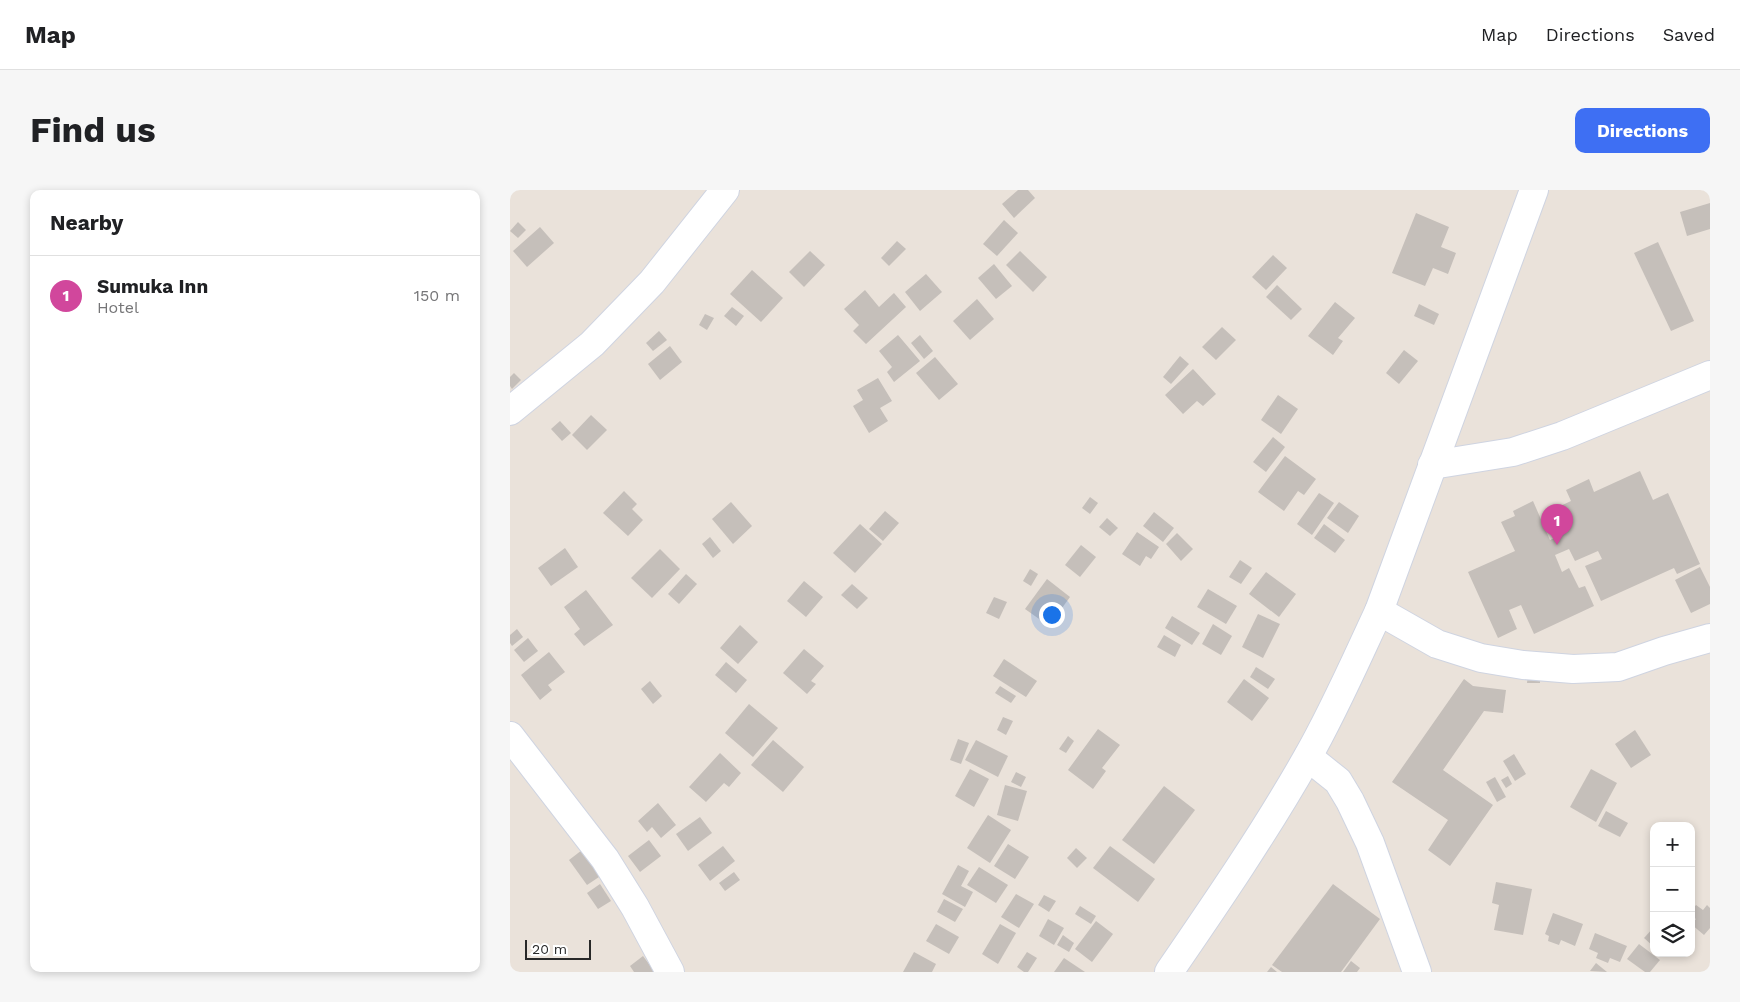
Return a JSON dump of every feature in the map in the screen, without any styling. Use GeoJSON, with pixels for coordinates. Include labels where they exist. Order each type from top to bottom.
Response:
{"type":"FeatureCollection","features":[{"type":"Feature","properties":{"kind":"street"},"geometry":{"type":"LineString","coordinates":[[510,410],[592,344],[652,282],[725,190]]}},
{"type":"Feature","properties":{"kind":"street"},"geometry":{"type":"LineString","coordinates":[[1169,972],[1239,871],[1308,757],[1350,674],[1379,611],[1534,190]]}},
{"type":"Feature","properties":{"kind":"street"},"geometry":{"type":"LineString","coordinates":[[1432,465],[1513,452],[1562,436],[1710,375]]}},
{"type":"Feature","properties":{"kind":"street"},"geometry":{"type":"LineString","coordinates":[[1379,611],[1437,644],[1481,658],[1523,665],[1573,669],[1618,667],[1710,638]]}},
{"type":"Feature","properties":{"kind":"street"},"geometry":{"type":"LineString","coordinates":[[510,736],[605,859],[635,907],[670,972]]}},
{"type":"Feature","properties":{"kind":"street"},"geometry":{"type":"LineString","coordinates":[[1308,757],[1338,781],[1350,801],[1370,843],[1417,972]]}},
{"type":"Feature","properties":{"kind":"building"},"geometry":{"type":"Polygon","coordinates":[[[1018,190],[1028,190],[1035,198],[1014,218],[1002,204],[1018,190]]]}},
{"type":"Feature","properties":{"kind":"building"},"geometry":{"type":"Polygon","coordinates":[[[1710,203],[1710,229],[1687,236],[1680,212],[1710,203]]]}},
{"type":"Feature","properties":{"kind":"building"},"geometry":{"type":"Polygon","coordinates":[[[1416,213],[1449,227],[1441,247],[1456,253],[1448,274],[1433,268],[1425,286],[1392,273],[1416,213]]]}},
{"type":"Feature","properties":{"kind":"building"},"geometry":{"type":"Polygon","coordinates":[[[1004,220],[1018,233],[997,256],[983,244],[1004,220]]]}},
{"type":"Feature","properties":{"kind":"building"},"geometry":{"type":"Polygon","coordinates":[[[518,222],[526,230],[518,238],[510,231],[518,222]]]}},
{"type":"Feature","properties":{"kind":"building"},"geometry":{"type":"Polygon","coordinates":[[[540,227],[554,243],[527,267],[513,251],[540,227]]]}},
{"type":"Feature","properties":{"kind":"building"},"geometry":{"type":"Polygon","coordinates":[[[897,241],[906,249],[889,266],[881,258],[897,241]]]}},
{"type":"Feature","properties":{"kind":"building"},"geometry":{"type":"Polygon","coordinates":[[[1658,242],[1694,321],[1671,331],[1634,253],[1658,242]]]}},
{"type":"Feature","properties":{"kind":"building"},"geometry":{"type":"Polygon","coordinates":[[[810,251],[825,265],[804,287],[789,272],[810,251]]]}},
{"type":"Feature","properties":{"kind":"building"},"geometry":{"type":"Polygon","coordinates":[[[1020,251],[1047,277],[1033,292],[1006,265],[1020,251]]]}},
{"type":"Feature","properties":{"kind":"building"},"geometry":{"type":"Polygon","coordinates":[[[1273,255],[1287,268],[1266,290],[1252,277],[1273,255]]]}},
{"type":"Feature","properties":{"kind":"building"},"geometry":{"type":"Polygon","coordinates":[[[994,264],[1012,286],[996,299],[978,278],[994,264]]]}},
{"type":"Feature","properties":{"kind":"building"},"geometry":{"type":"Polygon","coordinates":[[[752,270],[783,298],[761,322],[730,294],[752,270]]]}},
{"type":"Feature","properties":{"kind":"building"},"geometry":{"type":"Polygon","coordinates":[[[926,274],[942,292],[920,311],[905,292],[926,274]]]}},
{"type":"Feature","properties":{"kind":"building"},"geometry":{"type":"Polygon","coordinates":[[[1277,285],[1302,309],[1291,320],[1266,297],[1277,285]]]}},
{"type":"Feature","properties":{"kind":"building"},"geometry":{"type":"Polygon","coordinates":[[[865,290],[879,307],[894,293],[906,307],[866,344],[853,331],[859,325],[844,309],[865,290]]]}},
{"type":"Feature","properties":{"kind":"building"},"geometry":{"type":"Polygon","coordinates":[[[977,299],[994,319],[970,340],[953,321],[977,299]]]}},
{"type":"Feature","properties":{"kind":"building"},"geometry":{"type":"Polygon","coordinates":[[[1335,302],[1355,318],[1338,338],[1343,341],[1333,355],[1308,336],[1335,302]]]}},
{"type":"Feature","properties":{"kind":"building"},"geometry":{"type":"Polygon","coordinates":[[[1419,304],[1439,314],[1434,325],[1414,316],[1419,304]]]}},
{"type":"Feature","properties":{"kind":"building"},"geometry":{"type":"Polygon","coordinates":[[[732,307],[744,316],[736,326],[724,316],[732,307]]]}},
{"type":"Feature","properties":{"kind":"building"},"geometry":{"type":"Polygon","coordinates":[[[705,314],[714,318],[707,330],[699,325],[705,314]]]}},
{"type":"Feature","properties":{"kind":"building"},"geometry":{"type":"Polygon","coordinates":[[[1222,327],[1236,340],[1216,360],[1202,347],[1222,327]]]}},
{"type":"Feature","properties":{"kind":"building"},"geometry":{"type":"Polygon","coordinates":[[[659,331],[667,340],[653,351],[646,343],[659,331]]]}},
{"type":"Feature","properties":{"kind":"building"},"geometry":{"type":"Polygon","coordinates":[[[898,335],[920,361],[894,382],[887,372],[892,367],[879,351],[898,335]]]}},
{"type":"Feature","properties":{"kind":"building"},"geometry":{"type":"Polygon","coordinates":[[[920,335],[933,351],[924,359],[911,343],[920,335]]]}},
{"type":"Feature","properties":{"kind":"building"},"geometry":{"type":"Polygon","coordinates":[[[670,346],[682,362],[660,380],[648,364],[670,346]]]}},
{"type":"Feature","properties":{"kind":"building"},"geometry":{"type":"Polygon","coordinates":[[[1404,350],[1418,361],[1399,384],[1386,373],[1404,350]]]}},
{"type":"Feature","properties":{"kind":"building"},"geometry":{"type":"Polygon","coordinates":[[[1180,356],[1189,364],[1171,384],[1163,377],[1180,356]]]}},
{"type":"Feature","properties":{"kind":"building"},"geometry":{"type":"Polygon","coordinates":[[[935,357],[958,384],[939,400],[916,373],[935,357]]]}},
{"type":"Feature","properties":{"kind":"building"},"geometry":{"type":"Polygon","coordinates":[[[1193,369],[1216,394],[1203,406],[1197,401],[1183,414],[1165,395],[1193,369]]]}},
{"type":"Feature","properties":{"kind":"building"},"geometry":{"type":"Polygon","coordinates":[[[514,373],[521,380],[512,389],[510,377],[514,373]]]}},
{"type":"Feature","properties":{"kind":"building"},"geometry":{"type":"Polygon","coordinates":[[[878,378],[892,401],[880,408],[888,421],[869,433],[853,406],[863,400],[857,390],[878,378]]]}},
{"type":"Feature","properties":{"kind":"building"},"geometry":{"type":"Polygon","coordinates":[[[1278,395],[1298,409],[1281,434],[1261,420],[1278,395]]]}},
{"type":"Feature","properties":{"kind":"building"},"geometry":{"type":"Polygon","coordinates":[[[591,415],[607,430],[587,450],[572,435],[591,415]]]}},
{"type":"Feature","properties":{"kind":"building"},"geometry":{"type":"Polygon","coordinates":[[[560,421],[571,433],[562,441],[551,429],[560,421]]]}},
{"type":"Feature","properties":{"kind":"building"},"geometry":{"type":"Polygon","coordinates":[[[1273,437],[1285,447],[1266,472],[1253,462],[1273,437]]]}},
{"type":"Feature","properties":{"kind":"building"},"geometry":{"type":"Polygon","coordinates":[[[1285,456],[1316,479],[1304,495],[1298,491],[1284,511],[1258,492],[1285,456]]]}},
{"type":"Feature","properties":{"kind":"building"},"geometry":{"type":"Polygon","coordinates":[[[1640,471],[1653,500],[1668,493],[1700,564],[1677,574],[1674,568],[1601,601],[1585,566],[1602,559],[1598,551],[1575,561],[1569,549],[1555,555],[1562,572],[1569,568],[1579,588],[1585,586],[1594,606],[1534,634],[1521,605],[1509,610],[1517,629],[1498,638],[1468,572],[1515,551],[1501,522],[1515,516],[1513,511],[1533,501],[1550,540],[1565,533],[1554,509],[1571,501],[1566,490],[1589,479],[1594,492],[1640,471]]]}},
{"type":"Feature","properties":{"kind":"building"},"geometry":{"type":"Polygon","coordinates":[[[624,491],[637,504],[632,509],[643,520],[628,536],[603,513],[624,491]]]}},
{"type":"Feature","properties":{"kind":"building"},"geometry":{"type":"Polygon","coordinates":[[[1319,493],[1334,503],[1312,535],[1297,524],[1319,493]]]}},
{"type":"Feature","properties":{"kind":"building"},"geometry":{"type":"Polygon","coordinates":[[[1090,497],[1098,503],[1090,514],[1082,508],[1090,497]]]}},
{"type":"Feature","properties":{"kind":"building"},"geometry":{"type":"Polygon","coordinates":[[[731,502],[752,526],[733,544],[712,519],[731,502]]]}},
{"type":"Feature","properties":{"kind":"building"},"geometry":{"type":"Polygon","coordinates":[[[1339,502],[1359,516],[1348,533],[1327,518],[1339,502]]]}},
{"type":"Feature","properties":{"kind":"building"},"geometry":{"type":"Polygon","coordinates":[[[885,511],[899,523],[883,541],[869,529],[885,511]]]}},
{"type":"Feature","properties":{"kind":"building"},"geometry":{"type":"Polygon","coordinates":[[[1154,512],[1174,528],[1163,542],[1143,526],[1154,512]]]}},
{"type":"Feature","properties":{"kind":"building"},"geometry":{"type":"Polygon","coordinates":[[[1107,518],[1118,528],[1110,536],[1099,527],[1107,518]]]}},
{"type":"Feature","properties":{"kind":"building"},"geometry":{"type":"Polygon","coordinates":[[[860,524],[882,544],[855,573],[833,553],[860,524]]]}},
{"type":"Feature","properties":{"kind":"building"},"geometry":{"type":"Polygon","coordinates":[[[1324,524],[1345,540],[1335,553],[1314,538],[1324,524]]]}},
{"type":"Feature","properties":{"kind":"building"},"geometry":{"type":"Polygon","coordinates":[[[1137,532],[1159,547],[1151,559],[1146,556],[1140,566],[1122,554],[1137,532]]]}},
{"type":"Feature","properties":{"kind":"building"},"geometry":{"type":"Polygon","coordinates":[[[1177,533],[1193,549],[1181,561],[1166,544],[1177,533]]]}},
{"type":"Feature","properties":{"kind":"building"},"geometry":{"type":"Polygon","coordinates":[[[710,537],[721,551],[713,558],[702,544],[710,537]]]}},
{"type":"Feature","properties":{"kind":"building"},"geometry":{"type":"Polygon","coordinates":[[[1081,545],[1096,557],[1080,577],[1065,565],[1081,545]]]}},
{"type":"Feature","properties":{"kind":"building"},"geometry":{"type":"Polygon","coordinates":[[[565,548],[578,567],[551,586],[538,568],[565,548]]]}},
{"type":"Feature","properties":{"kind":"building"},"geometry":{"type":"Polygon","coordinates":[[[660,549],[680,569],[652,598],[631,578],[660,549]]]}},
{"type":"Feature","properties":{"kind":"building"},"geometry":{"type":"Polygon","coordinates":[[[1240,560],[1252,568],[1241,584],[1229,577],[1240,560]]]}},
{"type":"Feature","properties":{"kind":"building"},"geometry":{"type":"Polygon","coordinates":[[[1700,567],[1710,587],[1710,604],[1691,613],[1675,580],[1700,567]]]}},
{"type":"Feature","properties":{"kind":"building"},"geometry":{"type":"Polygon","coordinates":[[[1030,569],[1038,574],[1031,586],[1023,581],[1030,569]]]}},
{"type":"Feature","properties":{"kind":"building"},"geometry":{"type":"Polygon","coordinates":[[[1266,572],[1296,594],[1279,617],[1249,594],[1266,572]]]}},
{"type":"Feature","properties":{"kind":"building"},"geometry":{"type":"Polygon","coordinates":[[[686,574],[697,584],[679,604],[668,594],[686,574]]]}},
{"type":"Feature","properties":{"kind":"building"},"geometry":{"type":"Polygon","coordinates":[[[1047,579],[1070,597],[1049,626],[1025,609],[1047,579]]]}},
{"type":"Feature","properties":{"kind":"building"},"geometry":{"type":"Polygon","coordinates":[[[804,581],[823,597],[806,617],[787,601],[804,581]]]}},
{"type":"Feature","properties":{"kind":"building"},"geometry":{"type":"Polygon","coordinates":[[[852,584],[868,598],[857,609],[841,595],[852,584]]]}},
{"type":"Feature","properties":{"kind":"building"},"geometry":{"type":"Polygon","coordinates":[[[1208,589],[1237,606],[1226,624],[1197,607],[1208,589]]]}},
{"type":"Feature","properties":{"kind":"building"},"geometry":{"type":"Polygon","coordinates":[[[586,590],[613,625],[584,646],[574,634],[580,629],[564,607],[586,590]]]}},
{"type":"Feature","properties":{"kind":"building"},"geometry":{"type":"Polygon","coordinates":[[[994,597],[1007,602],[999,619],[986,613],[994,597]]]}},
{"type":"Feature","properties":{"kind":"building"},"geometry":{"type":"Polygon","coordinates":[[[1258,614],[1280,624],[1263,658],[1242,647],[1258,614]]]}},
{"type":"Feature","properties":{"kind":"building"},"geometry":{"type":"Polygon","coordinates":[[[1172,616],[1200,633],[1192,645],[1165,628],[1172,616]]]}},
{"type":"Feature","properties":{"kind":"building"},"geometry":{"type":"Polygon","coordinates":[[[1213,624],[1232,636],[1221,655],[1202,644],[1213,624]]]}},
{"type":"Feature","properties":{"kind":"building"},"geometry":{"type":"Polygon","coordinates":[[[740,625],[758,642],[738,664],[720,648],[740,625]]]}},
{"type":"Feature","properties":{"kind":"building"},"geometry":{"type":"Polygon","coordinates":[[[517,629],[523,637],[512,646],[510,635],[517,629]]]}},
{"type":"Feature","properties":{"kind":"building"},"geometry":{"type":"Polygon","coordinates":[[[1164,635],[1181,645],[1175,657],[1157,647],[1164,635]]]}},
{"type":"Feature","properties":{"kind":"building"},"geometry":{"type":"Polygon","coordinates":[[[528,638],[538,651],[524,662],[514,650],[528,638]]]}},
{"type":"Feature","properties":{"kind":"building"},"geometry":{"type":"Polygon","coordinates":[[[804,649],[824,666],[811,681],[816,684],[807,694],[783,673],[804,649]]]}},
{"type":"Feature","properties":{"kind":"building"},"geometry":{"type":"Polygon","coordinates":[[[549,652],[565,672],[548,685],[552,690],[540,700],[521,675],[549,652]]]}},
{"type":"Feature","properties":{"kind":"building"},"geometry":{"type":"Polygon","coordinates":[[[1004,659],[1037,681],[1026,697],[993,676],[1004,659]]]}},
{"type":"Feature","properties":{"kind":"building"},"geometry":{"type":"Polygon","coordinates":[[[726,662],[747,680],[736,693],[715,675],[726,662]]]}},
{"type":"Feature","properties":{"kind":"building"},"geometry":{"type":"Polygon","coordinates":[[[1256,667],[1275,679],[1268,689],[1250,677],[1256,667]]]}},
{"type":"Feature","properties":{"kind":"building"},"geometry":{"type":"Polygon","coordinates":[[[1528,675],[1540,676],[1540,683],[1527,683],[1528,675]]]}},
{"type":"Feature","properties":{"kind":"building"},"geometry":{"type":"Polygon","coordinates":[[[1244,679],[1269,698],[1252,721],[1227,702],[1244,679]]]}},
{"type":"Feature","properties":{"kind":"building"},"geometry":{"type":"Polygon","coordinates":[[[1464,679],[1473,686],[1506,690],[1503,713],[1484,711],[1443,770],[1493,805],[1450,866],[1428,850],[1448,820],[1392,782],[1464,679]]]}},
{"type":"Feature","properties":{"kind":"building"},"geometry":{"type":"Polygon","coordinates":[[[650,681],[662,696],[653,704],[641,689],[650,681]]]}},
{"type":"Feature","properties":{"kind":"building"},"geometry":{"type":"Polygon","coordinates":[[[1000,686],[1016,696],[1011,703],[995,693],[1000,686]]]}},
{"type":"Feature","properties":{"kind":"building"},"geometry":{"type":"Polygon","coordinates":[[[749,704],[778,728],[753,757],[725,733],[749,704]]]}},
{"type":"Feature","properties":{"kind":"building"},"geometry":{"type":"Polygon","coordinates":[[[1003,717],[1013,721],[1006,735],[997,730],[1003,717]]]}},
{"type":"Feature","properties":{"kind":"building"},"geometry":{"type":"Polygon","coordinates":[[[1098,729],[1120,745],[1102,768],[1106,771],[1093,789],[1068,770],[1098,729]]]}},
{"type":"Feature","properties":{"kind":"building"},"geometry":{"type":"Polygon","coordinates":[[[1635,730],[1651,755],[1631,768],[1615,744],[1635,730]]]}},
{"type":"Feature","properties":{"kind":"building"},"geometry":{"type":"Polygon","coordinates":[[[1068,736],[1074,741],[1066,753],[1059,749],[1068,736]]]}},
{"type":"Feature","properties":{"kind":"building"},"geometry":{"type":"Polygon","coordinates":[[[958,739],[969,743],[961,764],[950,760],[958,739]]]}},
{"type":"Feature","properties":{"kind":"building"},"geometry":{"type":"Polygon","coordinates":[[[773,740],[804,767],[783,792],[751,765],[773,740]]]}},
{"type":"Feature","properties":{"kind":"building"},"geometry":{"type":"Polygon","coordinates":[[[976,740],[1008,756],[998,777],[965,760],[976,740]]]}},
{"type":"Feature","properties":{"kind":"building"},"geometry":{"type":"Polygon","coordinates":[[[720,753],[741,773],[729,787],[724,783],[706,802],[689,787],[720,753]]]}},
{"type":"Feature","properties":{"kind":"building"},"geometry":{"type":"Polygon","coordinates":[[[1514,754],[1526,774],[1515,781],[1503,761],[1514,754]]]}},
{"type":"Feature","properties":{"kind":"building"},"geometry":{"type":"Polygon","coordinates":[[[970,769],[989,779],[974,807],[955,796],[970,769]]]}},
{"type":"Feature","properties":{"kind":"building"},"geometry":{"type":"Polygon","coordinates":[[[1591,769],[1617,783],[1596,822],[1570,807],[1591,769]]]}},
{"type":"Feature","properties":{"kind":"building"},"geometry":{"type":"Polygon","coordinates":[[[1016,772],[1026,777],[1021,787],[1011,782],[1016,772]]]}},
{"type":"Feature","properties":{"kind":"building"},"geometry":{"type":"Polygon","coordinates":[[[1508,776],[1512,784],[1506,788],[1501,780],[1508,776]]]}},
{"type":"Feature","properties":{"kind":"building"},"geometry":{"type":"Polygon","coordinates":[[[1495,777],[1506,797],[1497,802],[1486,782],[1495,777]]]}},
{"type":"Feature","properties":{"kind":"building"},"geometry":{"type":"Polygon","coordinates":[[[1005,785],[1027,791],[1018,821],[997,815],[1005,785]]]}},
{"type":"Feature","properties":{"kind":"building"},"geometry":{"type":"Polygon","coordinates":[[[1164,786],[1195,810],[1154,864],[1122,840],[1164,786]]]}},
{"type":"Feature","properties":{"kind":"building"},"geometry":{"type":"Polygon","coordinates":[[[658,803],[676,825],[661,838],[652,827],[647,832],[638,821],[658,803]]]}},
{"type":"Feature","properties":{"kind":"building"},"geometry":{"type":"Polygon","coordinates":[[[1606,811],[1628,823],[1620,837],[1598,826],[1606,811]]]}},
{"type":"Feature","properties":{"kind":"building"},"geometry":{"type":"Polygon","coordinates":[[[988,815],[1011,830],[990,863],[967,848],[988,815]]]}},
{"type":"Feature","properties":{"kind":"building"},"geometry":{"type":"Polygon","coordinates":[[[700,817],[712,833],[688,851],[676,834],[700,817]]]}},
{"type":"Feature","properties":{"kind":"building"},"geometry":{"type":"Polygon","coordinates":[[[649,840],[661,856],[640,872],[628,856],[649,840]]]}},
{"type":"Feature","properties":{"kind":"building"},"geometry":{"type":"Polygon","coordinates":[[[1008,844],[1029,857],[1015,879],[994,866],[1008,844]]]}},
{"type":"Feature","properties":{"kind":"building"},"geometry":{"type":"Polygon","coordinates":[[[723,846],[735,861],[710,881],[698,865],[723,846]]]}},
{"type":"Feature","properties":{"kind":"building"},"geometry":{"type":"Polygon","coordinates":[[[1110,846],[1155,879],[1138,902],[1093,868],[1110,846]]]}},
{"type":"Feature","properties":{"kind":"building"},"geometry":{"type":"Polygon","coordinates":[[[586,847],[605,873],[587,885],[569,860],[586,847]]]}},
{"type":"Feature","properties":{"kind":"building"},"geometry":{"type":"Polygon","coordinates":[[[1076,848],[1087,858],[1077,868],[1067,858],[1076,848]]]}},
{"type":"Feature","properties":{"kind":"building"},"geometry":{"type":"Polygon","coordinates":[[[958,865],[969,871],[961,886],[973,892],[965,907],[942,894],[958,865]]]}},
{"type":"Feature","properties":{"kind":"building"},"geometry":{"type":"Polygon","coordinates":[[[979,867],[1008,885],[996,903],[967,885],[979,867]]]}},
{"type":"Feature","properties":{"kind":"building"},"geometry":{"type":"Polygon","coordinates":[[[734,872],[740,880],[725,891],[719,883],[734,872]]]}},
{"type":"Feature","properties":{"kind":"building"},"geometry":{"type":"Polygon","coordinates":[[[1496,882],[1532,889],[1523,935],[1494,930],[1499,905],[1492,903],[1496,882]]]}},
{"type":"Feature","properties":{"kind":"building"},"geometry":{"type":"Polygon","coordinates":[[[600,884],[611,901],[598,909],[587,893],[600,884]]]}},
{"type":"Feature","properties":{"kind":"building"},"geometry":{"type":"Polygon","coordinates":[[[1333,884],[1380,919],[1341,972],[1282,972],[1272,965],[1333,884]]]}},
{"type":"Feature","properties":{"kind":"building"},"geometry":{"type":"Polygon","coordinates":[[[1016,894],[1034,904],[1019,928],[1001,917],[1016,894]]]}},
{"type":"Feature","properties":{"kind":"building"},"geometry":{"type":"Polygon","coordinates":[[[1044,895],[1056,901],[1049,912],[1038,905],[1044,895]]]}},
{"type":"Feature","properties":{"kind":"building"},"geometry":{"type":"Polygon","coordinates":[[[944,899],[963,909],[955,922],[937,912],[944,899]]]}},
{"type":"Feature","properties":{"kind":"building"},"geometry":{"type":"Polygon","coordinates":[[[1696,905],[1703,910],[1707,905],[1710,908],[1710,928],[1704,935],[1695,927],[1696,905]]]}},
{"type":"Feature","properties":{"kind":"building"},"geometry":{"type":"Polygon","coordinates":[[[1080,906],[1096,916],[1091,924],[1075,914],[1080,906]]]}},
{"type":"Feature","properties":{"kind":"building"},"geometry":{"type":"Polygon","coordinates":[[[1553,913],[1583,924],[1575,946],[1561,940],[1559,945],[1548,941],[1549,936],[1545,934],[1553,913]]]}},
{"type":"Feature","properties":{"kind":"building"},"geometry":{"type":"Polygon","coordinates":[[[1048,919],[1064,928],[1054,945],[1039,936],[1048,919]]]}},
{"type":"Feature","properties":{"kind":"building"},"geometry":{"type":"Polygon","coordinates":[[[1096,921],[1113,934],[1092,962],[1075,949],[1096,921]]]}},
{"type":"Feature","properties":{"kind":"building"},"geometry":{"type":"Polygon","coordinates":[[[936,924],[959,937],[949,954],[926,941],[936,924]]]}},
{"type":"Feature","properties":{"kind":"building"},"geometry":{"type":"Polygon","coordinates":[[[1000,924],[1016,933],[998,964],[982,954],[1000,924]]]}},
{"type":"Feature","properties":{"kind":"building"},"geometry":{"type":"Polygon","coordinates":[[[1650,931],[1650,943],[1644,938],[1650,931]]]}},
{"type":"Feature","properties":{"kind":"building"},"geometry":{"type":"Polygon","coordinates":[[[1595,933],[1627,946],[1620,962],[1610,958],[1608,963],[1596,958],[1598,953],[1589,949],[1595,933]]]}},
{"type":"Feature","properties":{"kind":"building"},"geometry":{"type":"Polygon","coordinates":[[[1063,935],[1074,943],[1069,952],[1057,945],[1063,935]]]}},
{"type":"Feature","properties":{"kind":"building"},"geometry":{"type":"Polygon","coordinates":[[[1639,944],[1650,952],[1650,957],[1656,957],[1660,960],[1650,972],[1645,972],[1627,959],[1639,944]]]}},
{"type":"Feature","properties":{"kind":"building"},"geometry":{"type":"Polygon","coordinates":[[[914,952],[936,964],[932,972],[903,972],[914,952]]]}},
{"type":"Feature","properties":{"kind":"building"},"geometry":{"type":"Polygon","coordinates":[[[1027,952],[1037,958],[1028,972],[1024,972],[1017,967],[1027,952]]]}},
{"type":"Feature","properties":{"kind":"building"},"geometry":{"type":"Polygon","coordinates":[[[643,956],[655,972],[634,972],[630,966],[643,956]]]}},
{"type":"Feature","properties":{"kind":"building"},"geometry":{"type":"Polygon","coordinates":[[[1064,958],[1085,972],[1054,972],[1064,958]]]}},
{"type":"Feature","properties":{"kind":"building"},"geometry":{"type":"Polygon","coordinates":[[[1351,961],[1360,968],[1357,972],[1343,972],[1351,961]]]}},
{"type":"Feature","properties":{"kind":"building"},"geometry":{"type":"Polygon","coordinates":[[[1596,963],[1607,972],[1590,971],[1596,963]]]}},
{"type":"Feature","properties":{"kind":"building"},"geometry":{"type":"Polygon","coordinates":[[[1271,967],[1277,972],[1267,972],[1271,967]]]}},
{"type":"Feature","properties":{"kind":"place","name":"Sumuka Inn"},"geometry":{"type":"Point","coordinates":[1557,545]}}]}
